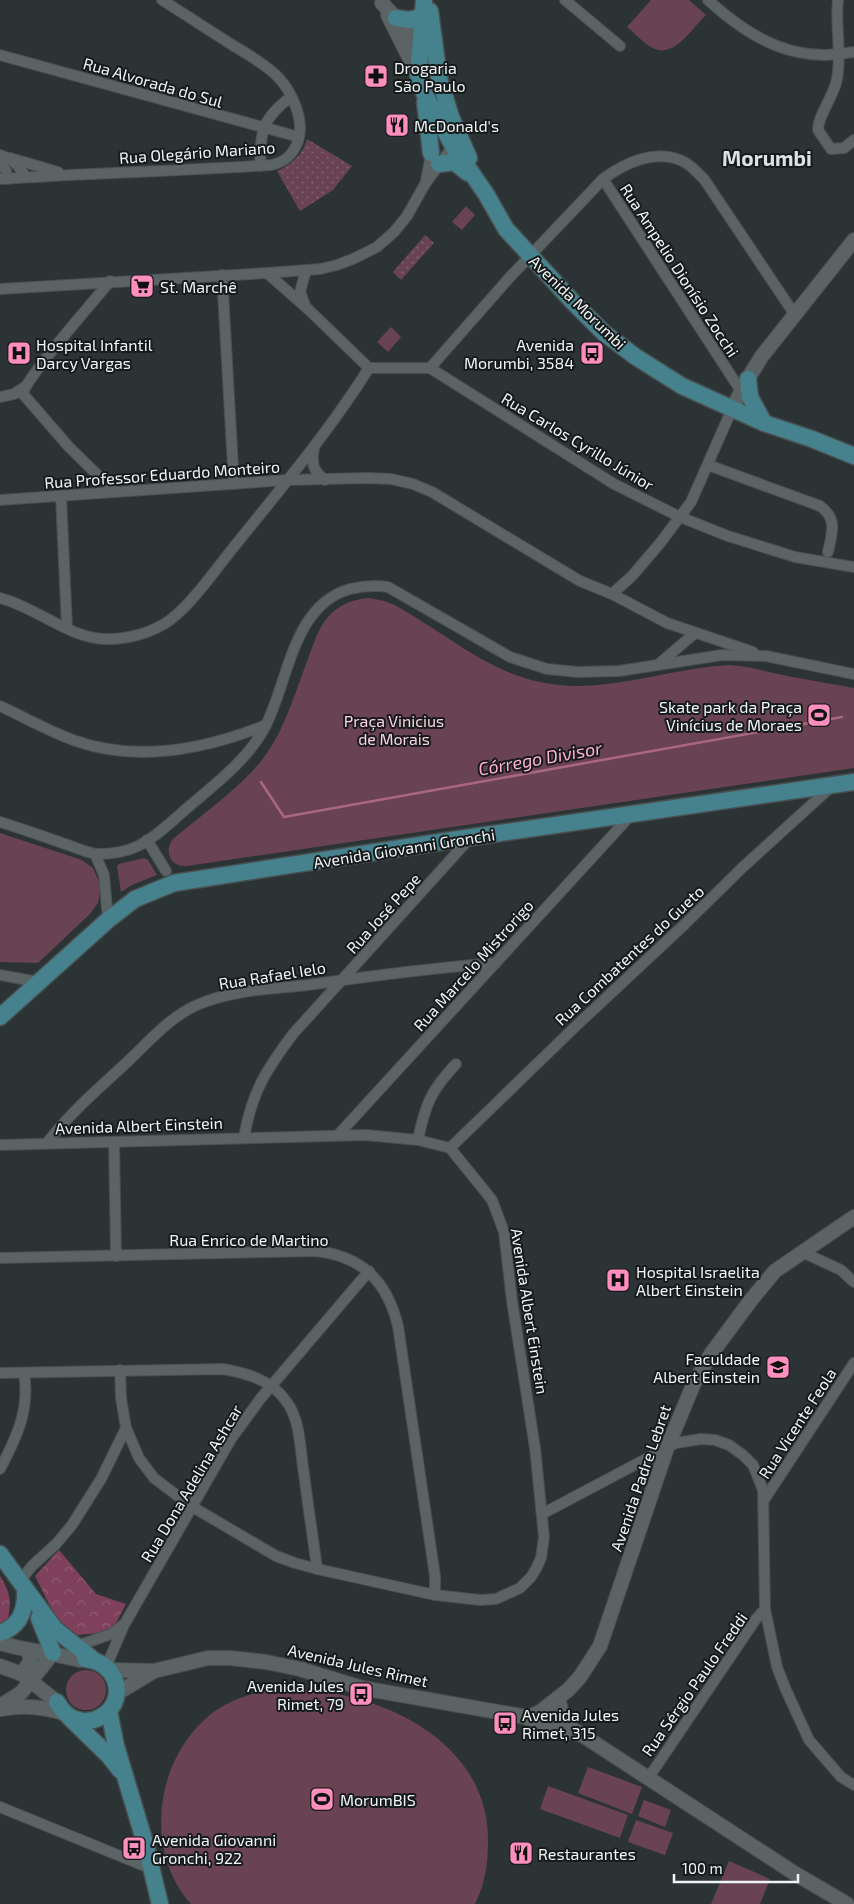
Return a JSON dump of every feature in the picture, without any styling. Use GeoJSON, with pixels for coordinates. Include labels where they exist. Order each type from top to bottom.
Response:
{"type":"FeatureCollection","features":[{"type":"Feature","properties":{"kind":"main road","name":"Avenida Morumbi"},"geometry":{"type":"LineString","coordinates":[[381,1],[420,46],[439,78],[446,121]]}},
{"type":"Feature","properties":{"kind":"main road","name":"Avenida Morumbi"},"geometry":{"type":"LineString","coordinates":[[381,1],[418,75],[424,93],[446,121],[506,229],[604,332],[636,357],[682,386],[764,423],[851,453]]}},
{"type":"Feature","properties":{"kind":"main road"},"geometry":{"type":"LineString","coordinates":[[396,18],[410,20],[425,5]]}},
{"type":"Feature","properties":{"kind":"main road"},"geometry":{"type":"LineString","coordinates":[[418,75],[425,5]]}},
{"type":"Feature","properties":{"kind":"main road"},"geometry":{"type":"LineString","coordinates":[[425,5],[439,78]]}},
{"type":"Feature","properties":{"kind":"main road"},"geometry":{"type":"LineString","coordinates":[[424,93],[435,158],[458,164],[479,183]]}},
{"type":"Feature","properties":{"kind":"main road"},"geometry":{"type":"LineString","coordinates":[[732,409],[762,356],[854,240]]}},
{"type":"Feature","properties":{"kind":"main road"},"geometry":{"type":"LineString","coordinates":[[744,385],[764,423]]}},
{"type":"Feature","properties":{"kind":"main road","name":"Avenida Giovanni Gronchi"},"geometry":{"type":"LineString","coordinates":[[0,1017],[108,920],[135,899],[174,883],[472,837],[854,782]]}},
{"type":"Feature","properties":{"kind":"main road","name":"Avenida Padre Lebret"},"geometry":{"type":"LineString","coordinates":[[521,1716],[531,1716],[540,1712],[558,1698],[580,1677],[600,1646],[667,1448],[694,1383],[711,1354],[775,1271],[854,1217]]}},
{"type":"Feature","properties":{"kind":"main road"},"geometry":{"type":"LineString","coordinates":[[0,1554],[55,1629],[115,1681],[116,1694],[114,1703],[109,1711],[92,1721],[76,1720],[63,1711],[49,1708],[0,1708]]}},
{"type":"Feature","properties":{"kind":"main road"},"geometry":{"type":"LineString","coordinates":[[0,1633],[6,1631],[19,1620],[26,1603],[22,1585]]}},
{"type":"Feature","properties":{"kind":"main road"},"geometry":{"type":"LineString","coordinates":[[22,1585],[54,1653],[26,1677]]}},
{"type":"Feature","properties":{"kind":"main road","name":"Avenida Jules Rimet"},"geometry":{"type":"LineString","coordinates":[[0,1643],[28,1651],[54,1653],[154,1672]]}},
{"type":"Feature","properties":{"kind":"main road"},"geometry":{"type":"LineString","coordinates":[[0,1708],[21,1693],[31,1660],[28,1651]]}},
{"type":"Feature","properties":{"kind":"main road","name":"Avenida Jules Rimet"},"geometry":{"type":"LineString","coordinates":[[116,1694],[154,1672],[208,1658],[230,1658],[266,1662],[300,1669],[362,1688],[521,1716],[582,1735]]}},
{"type":"Feature","properties":{"kind":"main road"},"geometry":{"type":"LineString","coordinates":[[0,1666],[26,1677],[109,1756],[127,1778]]}},
{"type":"Feature","properties":{"kind":"main road"},"geometry":{"type":"LineString","coordinates":[[558,1698],[561,1710],[570,1724]]}},
{"type":"Feature","properties":{"kind":"main road"},"geometry":{"type":"LineString","coordinates":[[109,1711],[116,1746],[127,1778],[160,1904]]}},
{"type":"Feature","properties":{"kind":"main road","name":"Avenida Jules Rimet"},"geometry":{"type":"LineString","coordinates":[[540,1712],[570,1724],[582,1735],[794,1873],[847,1904]]}},
{"type":"Feature","properties":{"kind":"street"},"geometry":{"type":"LineString","coordinates":[[162,0],[263,64],[279,79],[290,97],[298,116],[299,137]]}},
{"type":"Feature","properties":{"kind":"street"},"geometry":{"type":"LineString","coordinates":[[565,0],[620,46]]}},
{"type":"Feature","properties":{"kind":"street"},"geometry":{"type":"LineString","coordinates":[[708,0],[726,16],[766,42],[786,50],[808,54],[839,55],[854,52]]}},
{"type":"Feature","properties":{"kind":"street"},"geometry":{"type":"LineString","coordinates":[[838,0],[839,55],[837,80],[834,92],[819,122],[818,130],[831,149],[839,150],[854,140]]}},
{"type":"Feature","properties":{"kind":"street","name":"Rua Alvorada do Sul"},"geometry":{"type":"LineString","coordinates":[[0,55],[299,137]]}},
{"type":"Feature","properties":{"kind":"street"},"geometry":{"type":"LineString","coordinates":[[260,166],[260,138],[263,128],[280,104],[290,97]]}},
{"type":"Feature","properties":{"kind":"street"},"geometry":{"type":"LineString","coordinates":[[0,288],[267,273],[338,265],[377,247],[394,232],[407,216],[425,184],[446,121]]}},
{"type":"Feature","properties":{"kind":"street","name":"Rua Olegário Mariano"},"geometry":{"type":"LineString","coordinates":[[4,179],[64,174],[132,173],[279,164],[286,160],[295,148],[299,137]]}},
{"type":"Feature","properties":{"kind":"street"},"geometry":{"type":"LineString","coordinates":[[435,158],[457,142]]}},
{"type":"Feature","properties":{"kind":"street"},"geometry":{"type":"LineString","coordinates":[[603,179],[619,167],[647,158],[673,157],[687,163],[704,179],[795,315]]}},
{"type":"Feature","properties":{"kind":"street"},"geometry":{"type":"LineString","coordinates":[[3,159],[64,174]]}},
{"type":"Feature","properties":{"kind":"street"},"geometry":{"type":"LineString","coordinates":[[3,159],[20,167],[25,177]]}},
{"type":"Feature","properties":{"kind":"street"},"geometry":{"type":"LineString","coordinates":[[3,159],[6,171],[4,179]]}},
{"type":"Feature","properties":{"kind":"street","name":"Rua Ampelio Dionísio Zocchi"},"geometry":{"type":"LineString","coordinates":[[430,368],[530,256],[603,179],[662,268],[705,338],[744,385]]}},
{"type":"Feature","properties":{"kind":"street"},"geometry":{"type":"LineString","coordinates":[[306,270],[300,292],[309,310]]}},
{"type":"Feature","properties":{"kind":"street"},"geometry":{"type":"LineString","coordinates":[[267,273],[370,368],[430,368]]}},
{"type":"Feature","properties":{"kind":"street"},"geometry":{"type":"LineString","coordinates":[[222,275],[234,484]]}},
{"type":"Feature","properties":{"kind":"street"},"geometry":{"type":"LineString","coordinates":[[110,281],[27,385],[23,394],[26,400],[69,447],[115,492]]}},
{"type":"Feature","properties":{"kind":"street"},"geometry":{"type":"LineString","coordinates":[[84,283],[91,292],[91,304]]}},
{"type":"Feature","properties":{"kind":"street"},"geometry":{"type":"LineString","coordinates":[[0,598],[36,611],[67,628],[95,638],[126,637],[151,630],[169,621],[207,580],[314,447],[340,413],[370,368]]}},
{"type":"Feature","properties":{"kind":"street","name":"Rua Carlos Cyrillo Júnior"},"geometry":{"type":"LineString","coordinates":[[430,368],[607,480],[680,517],[735,539],[795,557],[854,568]]}},
{"type":"Feature","properties":{"kind":"street"},"geometry":{"type":"LineString","coordinates":[[0,397],[14,394],[27,385]]}},
{"type":"Feature","properties":{"kind":"street"},"geometry":{"type":"LineString","coordinates":[[14,394],[26,400]]}},
{"type":"Feature","properties":{"kind":"street"},"geometry":{"type":"LineString","coordinates":[[612,594],[632,576],[692,502],[732,409]]}},
{"type":"Feature","properties":{"kind":"street"},"geometry":{"type":"LineString","coordinates":[[314,447],[312,458],[314,470],[325,480]]}},
{"type":"Feature","properties":{"kind":"street"},"geometry":{"type":"LineString","coordinates":[[708,465],[820,506],[832,518],[833,532],[828,552]]}},
{"type":"Feature","properties":{"kind":"street","name":"Rua Professor Eduardo Monteiro"},"geometry":{"type":"LineString","coordinates":[[0,500],[287,480],[391,479],[413,484],[454,504],[580,580],[612,594],[667,623],[766,656]]}},
{"type":"Feature","properties":{"kind":"street"},"geometry":{"type":"LineString","coordinates":[[265,482],[269,491],[267,506]]}},
{"type":"Feature","properties":{"kind":"street"},"geometry":{"type":"LineString","coordinates":[[61,496],[67,628]]}},
{"type":"Feature","properties":{"kind":"street"},"geometry":{"type":"LineString","coordinates":[[0,822],[95,854],[120,852],[147,840],[168,825],[236,764],[266,725],[299,638],[310,617],[320,605],[338,593],[359,587],[374,585],[388,587],[510,657],[547,669],[578,672],[619,671],[722,655],[766,656],[854,674]]}},
{"type":"Feature","properties":{"kind":"street"},"geometry":{"type":"LineString","coordinates":[[659,664],[696,633]]}},
{"type":"Feature","properties":{"kind":"street"},"geometry":{"type":"LineString","coordinates":[[0,706],[77,741],[137,752],[180,750],[212,744],[266,725]]}},
{"type":"Feature","properties":{"kind":"street","name":"Rua Combatentes do Gueto"},"geometry":{"type":"LineString","coordinates":[[450,1148],[743,867],[832,786]]}},
{"type":"Feature","properties":{"kind":"street","name":"Rua Marcelo Mistrorigo"},"geometry":{"type":"LineString","coordinates":[[338,1135],[631,815]]}},
{"type":"Feature","properties":{"kind":"street","name":"Rua José Pepe"},"geometry":{"type":"LineString","coordinates":[[244,1137],[248,1113],[270,1064],[293,1034],[472,837]]}},
{"type":"Feature","properties":{"kind":"street"},"geometry":{"type":"LineString","coordinates":[[147,840],[166,871]]}},
{"type":"Feature","properties":{"kind":"street"},"geometry":{"type":"LineString","coordinates":[[95,854],[104,875],[108,920]]}},
{"type":"Feature","properties":{"kind":"street","name":"Rua Rafael Ielo"},"geometry":{"type":"LineString","coordinates":[[47,1144],[66,1119],[146,1044],[175,1019],[196,1006],[219,998],[247,992],[344,979],[496,963]]}},
{"type":"Feature","properties":{"kind":"street"},"geometry":{"type":"LineString","coordinates":[[0,975],[38,982]]}},
{"type":"Feature","properties":{"kind":"street"},"geometry":{"type":"LineString","coordinates":[[418,1140],[424,1110],[432,1092],[456,1064]]}},
{"type":"Feature","properties":{"kind":"street","name":"Avenida Albert Einstein"},"geometry":{"type":"LineString","coordinates":[[0,1145],[366,1135],[418,1140],[450,1148],[492,1200],[504,1232],[512,1300],[536,1448],[544,1537],[541,1558],[531,1577],[520,1588],[496,1599],[480,1600],[436,1595],[317,1569],[276,1556],[191,1506],[154,1478],[139,1458],[126,1428],[121,1398],[120,1370]]}},
{"type":"Feature","properties":{"kind":"street"},"geometry":{"type":"LineString","coordinates":[[114,1142],[116,1256]]}},
{"type":"Feature","properties":{"kind":"street","name":"Rua Enrico de Martino"},"geometry":{"type":"LineString","coordinates":[[0,1258],[316,1251],[333,1253],[352,1260],[369,1271],[387,1294],[398,1326],[436,1595]]}},
{"type":"Feature","properties":{"kind":"street"},"geometry":{"type":"LineString","coordinates":[[802,1252],[841,1270],[854,1282]]}},
{"type":"Feature","properties":{"kind":"street","name":"Rua Dona Adelina Ashcar"},"geometry":{"type":"LineString","coordinates":[[94,1661],[124,1625],[231,1439],[271,1386],[369,1271]]}},
{"type":"Feature","properties":{"kind":"street","name":"Rua Vicente Feola"},"geometry":{"type":"LineString","coordinates":[[764,1500],[854,1363]]}},
{"type":"Feature","properties":{"kind":"street"},"geometry":{"type":"LineString","coordinates":[[0,1373],[223,1368],[258,1378],[271,1386],[286,1401],[296,1424],[317,1569]]}},
{"type":"Feature","properties":{"kind":"street"},"geometry":{"type":"LineString","coordinates":[[0,1469],[23,1421],[26,1401],[24,1373]]}},
{"type":"Feature","properties":{"kind":"street"},"geometry":{"type":"LineString","coordinates":[[22,1585],[72,1525],[101,1479],[126,1428]]}},
{"type":"Feature","properties":{"kind":"street"},"geometry":{"type":"LineString","coordinates":[[542,1514],[681,1442],[701,1439],[729,1445],[753,1465],[760,1478],[764,1500],[765,1609],[778,1667],[801,1726],[809,1740],[824,1759],[841,1776],[854,1785]]}},
{"type":"Feature","properties":{"kind":"street","name":"Rua Sérgio Paulo Freddi"},"geometry":{"type":"LineString","coordinates":[[649,1777],[756,1618],[765,1609]]}},
{"type":"Feature","properties":{"kind":"street"},"geometry":{"type":"LineString","coordinates":[[94,1661],[110,1634],[124,1625]]}},
{"type":"Feature","properties":{"kind":"street"},"geometry":{"type":"LineString","coordinates":[[0,1807],[152,1869]]}},
{"type":"Feature","properties":{"kind":"green space"},"geometry":{"type":"Polygon","coordinates":[[[651,0],[689,0],[706,15],[682,41],[667,50],[659,50],[648,45],[627,27],[651,0]]]}},
{"type":"Feature","properties":{"kind":"green space"},"geometry":{"type":"Polygon","coordinates":[[[307,139],[352,166],[333,190],[300,211],[277,171],[296,159],[303,150],[307,139]]]}},
{"type":"Feature","properties":{"kind":"green space"},"geometry":{"type":"Polygon","coordinates":[[[466,206],[475,215],[462,230],[452,222],[466,206]]]}},
{"type":"Feature","properties":{"kind":"green space"},"geometry":{"type":"Polygon","coordinates":[[[425,235],[434,243],[401,280],[393,272],[425,235]]]}},
{"type":"Feature","properties":{"kind":"green space"},"geometry":{"type":"Polygon","coordinates":[[[391,327],[401,337],[388,352],[377,342],[391,327]]]}},
{"type":"Feature","properties":{"kind":"green space","name":"Praça Vinicius de Morais"},"geometry":{"type":"Polygon","coordinates":[[[370,598],[395,605],[490,663],[513,674],[538,682],[566,686],[598,685],[697,668],[730,665],[854,688],[854,768],[187,866],[181,866],[173,862],[169,854],[172,840],[247,776],[258,765],[274,742],[291,706],[316,636],[327,618],[346,604],[370,598]]]}},
{"type":"Feature","properties":{"kind":"green space"},"geometry":{"type":"Polygon","coordinates":[[[0,833],[82,860],[93,868],[98,879],[100,893],[98,903],[90,914],[38,963],[0,962],[0,833]]]}},
{"type":"Feature","properties":{"kind":"green space"},"geometry":{"type":"Polygon","coordinates":[[[144,858],[148,860],[157,875],[132,885],[121,892],[117,866],[144,858]]]}},
{"type":"Feature","properties":{"kind":"green space"},"geometry":{"type":"Polygon","coordinates":[[[59,1550],[96,1594],[126,1604],[115,1625],[100,1633],[77,1635],[57,1620],[35,1576],[59,1550]]]}},
{"type":"Feature","properties":{"kind":"green space"},"geometry":{"type":"Polygon","coordinates":[[[0,1576],[8,1592],[10,1608],[8,1620],[0,1625],[0,1576]]]}},
{"type":"Feature","properties":{"kind":"green space"},"geometry":{"type":"Polygon","coordinates":[[[82,1670],[90,1670],[97,1673],[103,1679],[106,1690],[103,1701],[97,1707],[90,1710],[82,1710],[75,1707],[69,1701],[66,1694],[66,1686],[69,1679],[75,1673],[82,1670]]]}},
{"type":"Feature","properties":{"kind":"green space","name":"MorumBIS"},"geometry":{"type":"Polygon","coordinates":[[[274,1689],[310,1690],[346,1696],[382,1707],[416,1723],[445,1745],[468,1772],[483,1804],[488,1841],[487,1858],[484,1881],[475,1904],[191,1904],[176,1882],[166,1858],[161,1832],[162,1806],[167,1780],[178,1755],[192,1733],[211,1714],[241,1698],[274,1689]]]}},
{"type":"Feature","properties":{"kind":"green space"},"geometry":{"type":"Polygon","coordinates":[[[588,1767],[642,1787],[632,1814],[578,1793],[588,1767]]]}},
{"type":"Feature","properties":{"kind":"green space"},"geometry":{"type":"Polygon","coordinates":[[[548,1786],[628,1815],[620,1838],[540,1809],[548,1786]]]}},
{"type":"Feature","properties":{"kind":"green space"},"geometry":{"type":"Polygon","coordinates":[[[644,1800],[671,1810],[665,1827],[638,1816],[644,1800]]]}},
{"type":"Feature","properties":{"kind":"green space"},"geometry":{"type":"Polygon","coordinates":[[[636,1820],[673,1833],[665,1855],[628,1842],[636,1820]]]}},
{"type":"Feature","properties":{"kind":"green space"},"geometry":{"type":"Polygon","coordinates":[[[729,1861],[770,1879],[760,1904],[711,1904],[729,1861]]]}},
{"type":"Feature","properties":{"kind":"waterway","name":"Córrego Divisor"},"geometry":{"type":"LineString","coordinates":[[261,782],[284,817],[842,717]]}},
{"type":"Feature","properties":{"kind":"place","name":"Drogaria São Paulo"},"geometry":{"type":"Point","coordinates":[376,76]}},
{"type":"Feature","properties":{"kind":"place","name":"McDonald's"},"geometry":{"type":"Point","coordinates":[397,125]}},
{"type":"Feature","properties":{"kind":"place","name":"St. Marchê"},"geometry":{"type":"Point","coordinates":[142,286]}},
{"type":"Feature","properties":{"kind":"place","name":"Hospital Infantil Darcy Vargas"},"geometry":{"type":"Point","coordinates":[19,353]}},
{"type":"Feature","properties":{"kind":"place","name":"Avenida Morumbi, 3584"},"geometry":{"type":"Point","coordinates":[592,353]}},
{"type":"Feature","properties":{"kind":"place","name":"Skate park da Praça Vinícius de Moraes"},"geometry":{"type":"Point","coordinates":[819,715]}},
{"type":"Feature","properties":{"kind":"place","name":"Hospital Israelita Albert Einstein"},"geometry":{"type":"Point","coordinates":[618,1280]}},
{"type":"Feature","properties":{"kind":"place","name":"Faculdade Albert Einstein"},"geometry":{"type":"Point","coordinates":[778,1367]}},
{"type":"Feature","properties":{"kind":"place","name":"Avenida Jules Rimet, 79"},"geometry":{"type":"Point","coordinates":[361,1694]}},
{"type":"Feature","properties":{"kind":"place","name":"Avenida Jules Rimet, 315"},"geometry":{"type":"Point","coordinates":[505,1723]}},
{"type":"Feature","properties":{"kind":"place","name":"MorumBIS"},"geometry":{"type":"Point","coordinates":[322,1799]}},
{"type":"Feature","properties":{"kind":"place","name":"Avenida Giovanni Gronchi, 922"},"geometry":{"type":"Point","coordinates":[134,1848]}},
{"type":"Feature","properties":{"kind":"place","name":"Restaurantes"},"geometry":{"type":"Point","coordinates":[521,1853]}},
{"type":"Feature","properties":{"kind":"district","name":"Morumbi"},"geometry":{"type":"Point","coordinates":[767,157]}}]}
